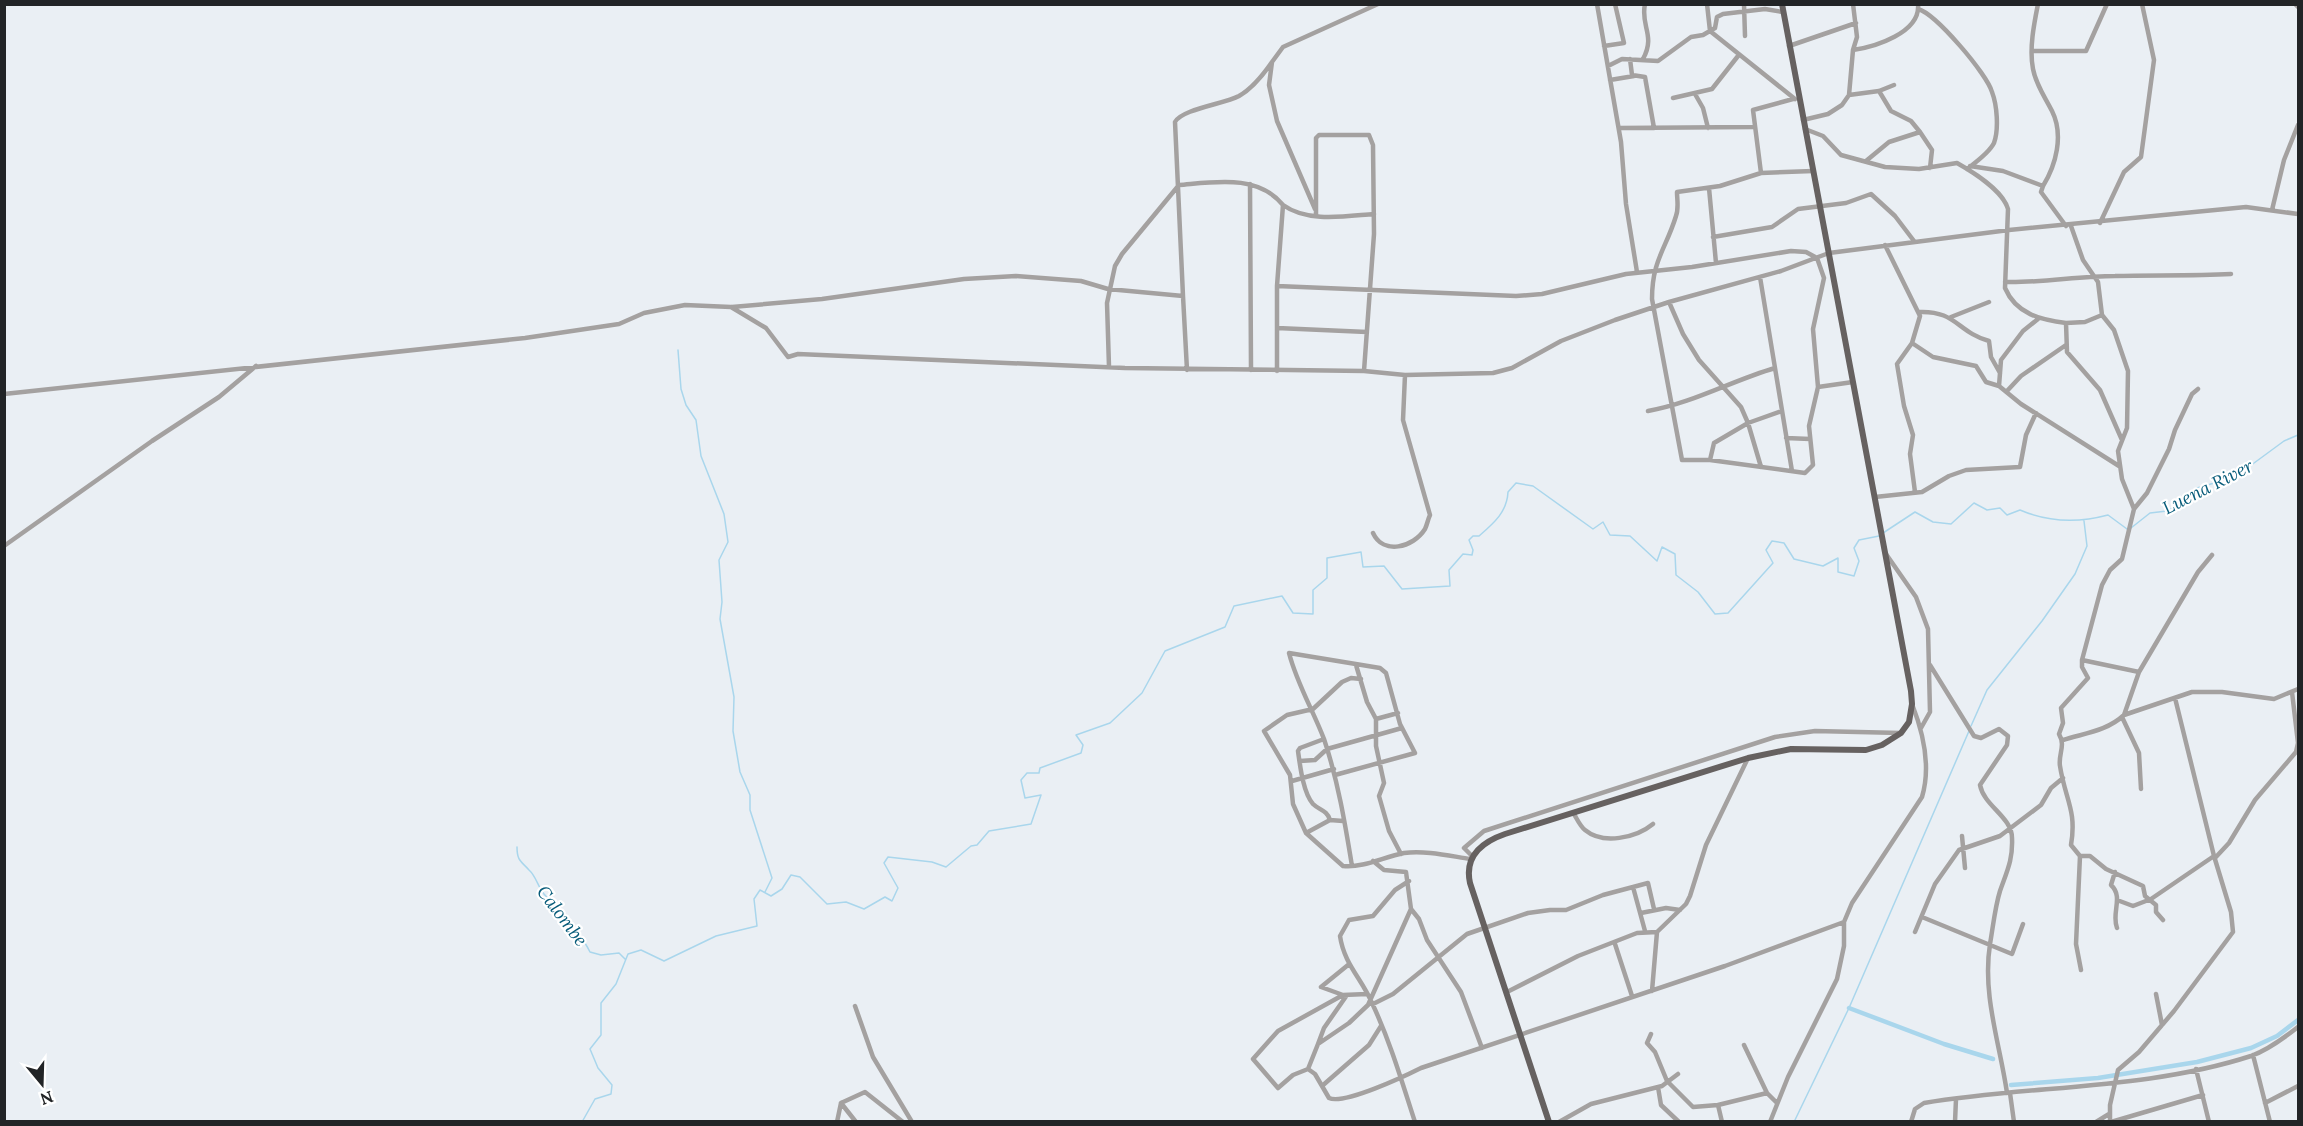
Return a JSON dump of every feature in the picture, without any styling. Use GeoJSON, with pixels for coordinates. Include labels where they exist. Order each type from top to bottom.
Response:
{"type":"FeatureCollection","features":[{"type":"Feature","properties":{"kind":"main road"},"geometry":{"type":"LineString","coordinates":[[1549,1122],[1469,876],[1471,858],[1479,848],[1495,838],[1748,758],[1791,749],[1866,750],[1882,745],[1901,733],[1909,722],[1912,704],[1886,552],[1805,129],[1796,100],[1782,4]]}},
{"type":"Feature","properties":{"kind":"street"},"geometry":{"type":"LineString","coordinates":[[1186,369],[1175,122],[1177,117],[1240,95],[1256,82],[1283,47],[1378,4]]}},
{"type":"Feature","properties":{"kind":"street"},"geometry":{"type":"LineString","coordinates":[[1597,4],[1619,128],[1627,213],[1637,272]]}},
{"type":"Feature","properties":{"kind":"street"},"geometry":{"type":"LineString","coordinates":[[1604,46],[1624,43],[1615,4]]}},
{"type":"Feature","properties":{"kind":"street"},"geometry":{"type":"LineString","coordinates":[[1643,59],[1650,42],[1643,13],[1645,4]]}},
{"type":"Feature","properties":{"kind":"street"},"geometry":{"type":"LineString","coordinates":[[1707,4],[1710,31],[1738,56],[1796,100]]}},
{"type":"Feature","properties":{"kind":"street"},"geometry":{"type":"LineString","coordinates":[[1744,4],[1745,36]]}},
{"type":"Feature","properties":{"kind":"street"},"geometry":{"type":"LineString","coordinates":[[1803,120],[1828,114],[1842,105],[1849,95],[1853,50],[1857,37],[1853,4]]}},
{"type":"Feature","properties":{"kind":"street"},"geometry":{"type":"LineString","coordinates":[[2038,4],[2032,51],[2035,78],[2053,112],[2056,128],[2054,169],[2041,192],[2045,200],[2069,226],[2083,260],[2096,276],[2102,315],[2115,330],[2128,371],[2127,420],[2118,450],[2119,466],[2134,509]]}},
{"type":"Feature","properties":{"kind":"street"},"geometry":{"type":"LineString","coordinates":[[2032,51],[2086,51],[2107,4]]}},
{"type":"Feature","properties":{"kind":"street"},"geometry":{"type":"LineString","coordinates":[[2100,223],[2124,172],[2141,156],[2154,60],[2142,4]]}},
{"type":"Feature","properties":{"kind":"street"},"geometry":{"type":"LineString","coordinates":[[1853,50],[1869,47],[1900,33],[1918,7],[1946,30],[1992,91],[1996,125],[1993,145],[1969,167]]}},
{"type":"Feature","properties":{"kind":"street"},"geometry":{"type":"LineString","coordinates":[[1608,66],[1622,59],[1658,61],[1694,35],[1717,27],[1719,15],[1765,9],[1784,12]]}},
{"type":"Feature","properties":{"kind":"street"},"geometry":{"type":"LineString","coordinates":[[1789,46],[1856,23]]}},
{"type":"Feature","properties":{"kind":"street"},"geometry":{"type":"LineString","coordinates":[[1673,98],[1716,87],[1738,56]]}},
{"type":"Feature","properties":{"kind":"street"},"geometry":{"type":"LineString","coordinates":[[1630,59],[1634,76]]}},
{"type":"Feature","properties":{"kind":"street"},"geometry":{"type":"LineString","coordinates":[[1272,62],[1269,85],[1277,121],[1316,213]]}},
{"type":"Feature","properties":{"kind":"street"},"geometry":{"type":"LineString","coordinates":[[1610,80],[1634,76],[1645,77],[1654,128]]}},
{"type":"Feature","properties":{"kind":"street"},"geometry":{"type":"LineString","coordinates":[[1849,95],[1879,91],[1894,85]]}},
{"type":"Feature","properties":{"kind":"street"},"geometry":{"type":"LineString","coordinates":[[1879,91],[1892,111],[1911,121],[1932,150],[1930,168]]}},
{"type":"Feature","properties":{"kind":"street"},"geometry":{"type":"LineString","coordinates":[[1695,94],[1703,108],[1708,128]]}},
{"type":"Feature","properties":{"kind":"street"},"geometry":{"type":"LineString","coordinates":[[1761,173],[1753,110],[1796,100]]}},
{"type":"Feature","properties":{"kind":"street"},"geometry":{"type":"LineString","coordinates":[[2272,210],[2284,160],[2298,125]]}},
{"type":"Feature","properties":{"kind":"street"},"geometry":{"type":"LineString","coordinates":[[1619,128],[1754,127]]}},
{"type":"Feature","properties":{"kind":"street"},"geometry":{"type":"LineString","coordinates":[[1805,129],[1823,136],[1841,155],[1866,161],[1902,169],[1930,168],[1954,163],[2012,173],[2043,186]]}},
{"type":"Feature","properties":{"kind":"street"},"geometry":{"type":"LineString","coordinates":[[1866,161],[1889,141],[1920,132]]}},
{"type":"Feature","properties":{"kind":"street"},"geometry":{"type":"LineString","coordinates":[[1316,213],[1317,138],[1319,135],[1369,135],[1373,145],[1374,214],[1364,371]]}},
{"type":"Feature","properties":{"kind":"street"},"geometry":{"type":"LineString","coordinates":[[1969,167],[2006,202],[2009,230],[2005,282],[2010,298],[2022,310],[2038,319],[2066,323],[2085,322],[2102,315]]}},
{"type":"Feature","properties":{"kind":"street"},"geometry":{"type":"LineString","coordinates":[[1277,286],[1516,296],[1542,294],[1577,283],[1637,272],[1655,272],[1791,251],[1806,252],[1817,258],[1824,278],[1813,328],[1818,387],[1809,426],[1812,469],[1805,473],[1710,460],[1685,462],[1680,458],[1652,291],[1655,272],[1657,257],[1677,214],[1677,192],[1709,188],[1761,173],[1813,171]]}},
{"type":"Feature","properties":{"kind":"street"},"geometry":{"type":"LineString","coordinates":[[1250,184],[1251,370]]}},
{"type":"Feature","properties":{"kind":"street"},"geometry":{"type":"LineString","coordinates":[[1109,367],[1108,289],[1122,254],[1179,185],[1250,184],[1274,193],[1283,205],[1300,214],[1374,214]]}},
{"type":"Feature","properties":{"kind":"street"},"geometry":{"type":"LineString","coordinates":[[1709,188],[1716,263]]}},
{"type":"Feature","properties":{"kind":"street"},"geometry":{"type":"LineString","coordinates":[[1713,237],[1772,227],[1798,210],[1846,203],[1870,194],[1895,216],[1914,242]]}},
{"type":"Feature","properties":{"kind":"street"},"geometry":{"type":"LineString","coordinates":[[1277,371],[1277,286],[1283,205]]}},
{"type":"Feature","properties":{"kind":"street"},"geometry":{"type":"LineString","coordinates":[[731,307],[766,328],[788,357],[798,354],[1109,367],[1364,371],[1405,375],[1503,371],[1582,332],[1669,302],[1760,277],[1829,253],[2009,230],[2100,223],[2246,207],[2298,214]]}},
{"type":"Feature","properties":{"kind":"street"},"geometry":{"type":"LineString","coordinates":[[2292,213],[2298,207]]}},
{"type":"Feature","properties":{"kind":"street"},"geometry":{"type":"LineString","coordinates":[[1885,245],[1921,317],[1912,343],[1897,364],[1904,406],[1913,435],[1910,454],[1915,492]]}},
{"type":"Feature","properties":{"kind":"street"},"geometry":{"type":"LineString","coordinates":[[2005,282],[2036,283],[2096,276],[2231,274]]}},
{"type":"Feature","properties":{"kind":"street"},"geometry":{"type":"LineString","coordinates":[[4,394],[525,338],[619,324],[644,313],[676,306],[731,307],[822,299],[964,279],[1016,276],[1082,281],[1108,289],[1183,296]]}},
{"type":"Feature","properties":{"kind":"street"},"geometry":{"type":"LineString","coordinates":[[1760,277],[1792,471]]}},
{"type":"Feature","properties":{"kind":"street"},"geometry":{"type":"LineString","coordinates":[[1669,302],[1683,334],[1699,360],[1736,400],[1748,423],[1761,467]]}},
{"type":"Feature","properties":{"kind":"street"},"geometry":{"type":"LineString","coordinates":[[1951,317],[1989,302]]}},
{"type":"Feature","properties":{"kind":"street"},"geometry":{"type":"LineString","coordinates":[[1918,312],[1937,312],[1951,317],[1974,336],[1989,341],[1991,357],[2000,373]]}},
{"type":"Feature","properties":{"kind":"street"},"geometry":{"type":"LineString","coordinates":[[2000,386],[2002,358],[2023,331],[2038,319]]}},
{"type":"Feature","properties":{"kind":"street"},"geometry":{"type":"LineString","coordinates":[[2066,323],[2066,345],[2070,357],[2100,390],[2122,440]]}},
{"type":"Feature","properties":{"kind":"street"},"geometry":{"type":"LineString","coordinates":[[1277,328],[1367,332]]}},
{"type":"Feature","properties":{"kind":"street"},"geometry":{"type":"LineString","coordinates":[[1912,343],[1933,357],[1976,366],[1986,382],[2000,386],[2036,413],[2119,466]]}},
{"type":"Feature","properties":{"kind":"street"},"geometry":{"type":"LineString","coordinates":[[2007,391],[2021,376],[2066,345]]}},
{"type":"Feature","properties":{"kind":"street"},"geometry":{"type":"LineString","coordinates":[[4,546],[152,441],[219,397],[257,366]]}},
{"type":"Feature","properties":{"kind":"street"},"geometry":{"type":"LineString","coordinates":[[1648,411],[1672,407],[1705,396],[1722,385],[1775,368]]}},
{"type":"Feature","properties":{"kind":"street"},"geometry":{"type":"LineString","coordinates":[[1372,533],[1377,543],[1388,548],[1398,546],[1413,540],[1425,530],[1430,515],[1403,420],[1405,375]]}},
{"type":"Feature","properties":{"kind":"street"},"geometry":{"type":"LineString","coordinates":[[1818,387],[1853,382]]}},
{"type":"Feature","properties":{"kind":"street"},"geometry":{"type":"LineString","coordinates":[[2081,970],[2076,944],[2080,856],[2071,845],[2074,820],[2059,763],[2063,740],[2059,734],[2063,723],[2062,705],[2073,697],[2088,678],[2082,667],[2082,660],[2102,585],[2110,570],[2122,559],[2134,509],[2147,493],[2169,449],[2192,394],[2198,389]]}},
{"type":"Feature","properties":{"kind":"street"},"geometry":{"type":"LineString","coordinates":[[1710,460],[1711,445],[1748,423],[1782,411]]}},
{"type":"Feature","properties":{"kind":"street"},"geometry":{"type":"LineString","coordinates":[[1875,497],[1931,489],[1958,472],[2020,467],[2026,435],[2036,413]]}},
{"type":"Feature","properties":{"kind":"street"},"geometry":{"type":"LineString","coordinates":[[1786,438],[1810,440]]}},
{"type":"Feature","properties":{"kind":"street"},"geometry":{"type":"LineString","coordinates":[[1886,552],[1920,607],[1928,628],[1930,712],[1921,728]]}},
{"type":"Feature","properties":{"kind":"street"},"geometry":{"type":"LineString","coordinates":[[2063,740],[2101,730],[2116,723],[2123,716],[2139,672],[2198,572],[2212,555]]}},
{"type":"Feature","properties":{"kind":"street"},"geometry":{"type":"LineString","coordinates":[[1292,781],[1304,778],[1334,772],[1380,762],[1415,753],[1402,728],[1384,670],[1289,653],[1295,677],[1313,709],[1327,748],[1334,772],[1352,866]]}},
{"type":"Feature","properties":{"kind":"street"},"geometry":{"type":"LineString","coordinates":[[2082,660],[2139,672]]}},
{"type":"Feature","properties":{"kind":"street"},"geometry":{"type":"LineString","coordinates":[[1356,665],[1367,702],[1376,719],[1376,736],[1384,783],[1379,796],[1389,831],[1401,854]]}},
{"type":"Feature","properties":{"kind":"street"},"geometry":{"type":"LineString","coordinates":[[1930,665],[1974,736],[1980,738],[1999,729],[2007,733],[2007,745],[1980,785],[1988,801],[2010,827],[2010,870],[2000,891],[1990,946],[1991,1007],[2014,1122]]}},
{"type":"Feature","properties":{"kind":"street"},"geometry":{"type":"LineString","coordinates":[[1361,679],[1351,678],[1342,682],[1313,709],[1287,715],[1264,731],[1292,781],[1293,804],[1306,833],[1338,863],[1352,866],[1401,854],[1437,854],[1471,858]]}},
{"type":"Feature","properties":{"kind":"street"},"geometry":{"type":"LineString","coordinates":[[2123,716],[2203,690],[2271,699],[2298,689]]}},
{"type":"Feature","properties":{"kind":"street"},"geometry":{"type":"LineString","coordinates":[[2117,900],[2133,906],[2148,900],[2215,857],[2229,843],[2262,791],[2288,765],[2296,752],[2298,746],[2292,692]]}},
{"type":"Feature","properties":{"kind":"street"},"geometry":{"type":"LineString","coordinates":[[2175,698],[2231,912],[2233,932],[2162,1025],[2139,1052],[2118,1070],[2109,1114],[2110,1122],[2202,1095]]}},
{"type":"Feature","properties":{"kind":"street"},"geometry":{"type":"LineString","coordinates":[[1770,1122],[1837,979],[1844,946],[1844,922],[1852,903],[1922,797],[1926,784],[1926,765],[1921,728],[1912,704]]}},
{"type":"Feature","properties":{"kind":"street"},"geometry":{"type":"LineString","coordinates":[[1376,719],[1398,713]]}},
{"type":"Feature","properties":{"kind":"street"},"geometry":{"type":"LineString","coordinates":[[2123,716],[2139,753],[2141,789]]}},
{"type":"Feature","properties":{"kind":"street"},"geometry":{"type":"LineString","coordinates":[[1300,761],[1315,760],[1327,748],[1402,728]]}},
{"type":"Feature","properties":{"kind":"street"},"geometry":{"type":"LineString","coordinates":[[1471,858],[1464,848],[1484,831],[1775,736],[1815,731],[1901,733]]}},
{"type":"Feature","properties":{"kind":"street"},"geometry":{"type":"LineString","coordinates":[[1323,739],[1300,748],[1300,761],[1310,799],[1325,812],[1330,820]]}},
{"type":"Feature","properties":{"kind":"street"},"geometry":{"type":"LineString","coordinates":[[1652,990],[1657,932],[1680,910],[1690,896],[1720,810],[1748,758]]}},
{"type":"Feature","properties":{"kind":"street"},"geometry":{"type":"LineString","coordinates":[[1916,932],[1937,879],[1963,847],[2000,836],[2042,805],[2051,788],[2063,778]]}},
{"type":"Feature","properties":{"kind":"street"},"geometry":{"type":"LineString","coordinates":[[1574,814],[1583,830],[1603,837],[1628,837],[1653,824]]}},
{"type":"Feature","properties":{"kind":"street"},"geometry":{"type":"LineString","coordinates":[[1306,833],[1330,820],[1343,821]]}},
{"type":"Feature","properties":{"kind":"street"},"geometry":{"type":"LineString","coordinates":[[1962,836],[1965,868]]}},
{"type":"Feature","properties":{"kind":"street"},"geometry":{"type":"LineString","coordinates":[[2080,856],[2090,856],[2106,869],[2144,886],[2148,900],[2156,905],[2156,912],[2163,920]]}},
{"type":"Feature","properties":{"kind":"street"},"geometry":{"type":"LineString","coordinates":[[1373,861],[1384,870],[1404,870],[1409,881],[1411,909],[1461,992],[1482,1048]]}},
{"type":"Feature","properties":{"kind":"street"},"geometry":{"type":"LineString","coordinates":[[2115,872],[2111,885],[2116,890],[2114,920],[2117,928]]}},
{"type":"Feature","properties":{"kind":"street"},"geometry":{"type":"LineString","coordinates":[[1409,881],[1395,890],[1373,916],[1349,920],[1340,932],[1348,965],[1372,1002],[1402,1078],[1415,1122]]}},
{"type":"Feature","properties":{"kind":"street"},"geometry":{"type":"LineString","coordinates":[[1318,1044],[1349,1023],[1372,1002],[1393,994],[1459,938],[1539,911],[1566,910],[1603,895],[1648,883],[1654,909]]}},
{"type":"Feature","properties":{"kind":"street"},"geometry":{"type":"LineString","coordinates":[[1634,887],[1645,931]]}},
{"type":"Feature","properties":{"kind":"street"},"geometry":{"type":"LineString","coordinates":[[1372,1002],[1411,909]]}},
{"type":"Feature","properties":{"kind":"street"},"geometry":{"type":"LineString","coordinates":[[1641,912],[1654,909],[1680,910]]}},
{"type":"Feature","properties":{"kind":"street"},"geometry":{"type":"LineString","coordinates":[[1922,917],[2012,954],[2023,924]]}},
{"type":"Feature","properties":{"kind":"street"},"geometry":{"type":"LineString","coordinates":[[1308,1069],[1329,1098],[1335,1100],[1402,1078],[1421,1068],[1812,936],[1844,922]]}},
{"type":"Feature","properties":{"kind":"street"},"geometry":{"type":"LineString","coordinates":[[1507,992],[1578,956],[1616,944],[1645,931],[1657,932]]}},
{"type":"Feature","properties":{"kind":"street"},"geometry":{"type":"LineString","coordinates":[[1616,944],[1632,996]]}},
{"type":"Feature","properties":{"kind":"street"},"geometry":{"type":"LineString","coordinates":[[1348,965],[1321,987],[1345,995],[1367,994]]}},
{"type":"Feature","properties":{"kind":"street"},"geometry":{"type":"LineString","coordinates":[[2156,994],[2162,1025]]}},
{"type":"Feature","properties":{"kind":"street"},"geometry":{"type":"LineString","coordinates":[[1345,995],[1324,1028],[1308,1069],[1293,1075],[1278,1088],[1253,1059],[1278,1031],[1345,995]]}},
{"type":"Feature","properties":{"kind":"street"},"geometry":{"type":"LineString","coordinates":[[855,1006],[873,1057],[912,1122]]}},
{"type":"Feature","properties":{"kind":"street"},"geometry":{"type":"LineString","coordinates":[[1322,1086],[1369,1045],[1382,1026]]}},
{"type":"Feature","properties":{"kind":"street"},"geometry":{"type":"LineString","coordinates":[[1911,1122],[1919,1106],[1956,1099],[2115,1082],[2196,1070],[2253,1055],[2298,1027]]}},
{"type":"Feature","properties":{"kind":"street"},"geometry":{"type":"LineString","coordinates":[[1651,1034],[1647,1043],[1655,1052],[1668,1081],[1693,1107],[1718,1105],[1767,1093]]}},
{"type":"Feature","properties":{"kind":"street"},"geometry":{"type":"LineString","coordinates":[[1744,1045],[1767,1093],[1777,1103]]}},
{"type":"Feature","properties":{"kind":"street"},"geometry":{"type":"LineString","coordinates":[[2253,1055],[2270,1122]]}},
{"type":"Feature","properties":{"kind":"street"},"geometry":{"type":"LineString","coordinates":[[2196,1070],[2209,1122]]}},
{"type":"Feature","properties":{"kind":"street"},"geometry":{"type":"LineString","coordinates":[[1559,1122],[1591,1104],[1658,1087],[1678,1074]]}},
{"type":"Feature","properties":{"kind":"street"},"geometry":{"type":"LineString","coordinates":[[2265,1103],[2298,1086]]}},
{"type":"Feature","properties":{"kind":"street"},"geometry":{"type":"LineString","coordinates":[[1658,1087],[1661,1105],[1679,1122]]}},
{"type":"Feature","properties":{"kind":"street"},"geometry":{"type":"LineString","coordinates":[[841,1103],[865,1092],[903,1122]]}},
{"type":"Feature","properties":{"kind":"street"},"geometry":{"type":"LineString","coordinates":[[1955,1122],[1956,1099]]}},
{"type":"Feature","properties":{"kind":"street"},"geometry":{"type":"LineString","coordinates":[[837,1122],[841,1103]]}},
{"type":"Feature","properties":{"kind":"street"},"geometry":{"type":"LineString","coordinates":[[841,1103],[856,1122]]}},
{"type":"Feature","properties":{"kind":"street"},"geometry":{"type":"LineString","coordinates":[[1718,1105],[1722,1122]]}},
{"type":"Feature","properties":{"kind":"street"},"geometry":{"type":"LineString","coordinates":[[2097,1122],[2109,1114]]}},
{"type":"Feature","properties":{"kind":"waterway"},"geometry":{"type":"LineString","coordinates":[[678,350],[681,389],[686,405],[696,420],[701,456],[724,514],[728,542],[719,560],[722,602],[720,619],[734,697],[733,731],[740,772],[750,795],[750,810],[772,878],[765,892]]}},
{"type":"Feature","properties":{"kind":"waterway","name":"Luena River"},"geometry":{"type":"LineString","coordinates":[[2131,528],[2150,513],[2167,511],[2193,497],[2197,488],[2235,477],[2284,441],[2298,435]]}},
{"type":"Feature","properties":{"kind":"waterway","name":"Luena River"},"geometry":{"type":"LineString","coordinates":[[582,1122],[595,1099],[611,1094],[612,1085],[598,1068],[590,1049],[601,1035],[601,1003],[616,984],[628,954],[641,950],[664,961],[716,936],[757,926],[754,899],[760,890],[771,896],[782,889],[791,875],[800,877],[827,904],[846,902],[864,909],[885,897],[892,901],[898,888],[884,863],[888,857],[932,862],[946,867],[971,846],[977,845],[989,831],[1031,824],[1041,795],[1025,798],[1021,780],[1027,773],[1039,773],[1040,768],[1081,753],[1083,745],[1076,735],[1110,723],[1142,693],[1165,651],[1225,627],[1234,606],[1282,596],[1293,613],[1313,614],[1313,590],[1327,578],[1327,558],[1361,552],[1363,567],[1384,566],[1402,589],[1450,586],[1449,570],[1463,554],[1472,555],[1473,550],[1469,540],[1473,536],[1479,536],[1499,517],[1508,492],[1516,483],[1533,486],[1593,529],[1603,522],[1610,535],[1630,536],[1657,561],[1662,547],[1675,554],[1676,575],[1698,592],[1715,614],[1728,613],[1773,563],[1766,550],[1772,541],[1784,543],[1794,559],[1823,566],[1838,558],[1838,572],[1854,576],[1859,561],[1854,548],[1859,540],[1879,536]]}},
{"type":"Feature","properties":{"kind":"waterway","name":"Luena River"},"geometry":{"type":"LineString","coordinates":[[1883,533],[1915,512],[1933,522],[1951,524],[1974,503],[1987,510],[2000,508],[2007,515],[2020,510],[2041,517],[2063,520],[2108,515],[2127,529]]}},
{"type":"Feature","properties":{"kind":"waterway"},"geometry":{"type":"LineString","coordinates":[[1971,726],[1987,690],[2042,621],[2075,574],[2087,546],[2084,521]]}},
{"type":"Feature","properties":{"kind":"waterway"},"geometry":{"type":"LineString","coordinates":[[1794,1122],[1849,1008],[1969,731]]}},
{"type":"Feature","properties":{"kind":"waterway","name":"Calombe"},"geometry":{"type":"LineString","coordinates":[[517,847],[520,860],[533,875],[544,894],[581,937],[590,952],[601,955],[619,953],[625,959]]}},
{"type":"Feature","properties":{"kind":"waterway"},"geometry":{"type":"LineString","coordinates":[[1849,1008],[1944,1044],[1993,1059]]}},
{"type":"Feature","properties":{"kind":"waterway"},"geometry":{"type":"LineString","coordinates":[[2011,1085],[2098,1078],[2197,1062],[2251,1048],[2277,1036],[2298,1020]]}}]}
